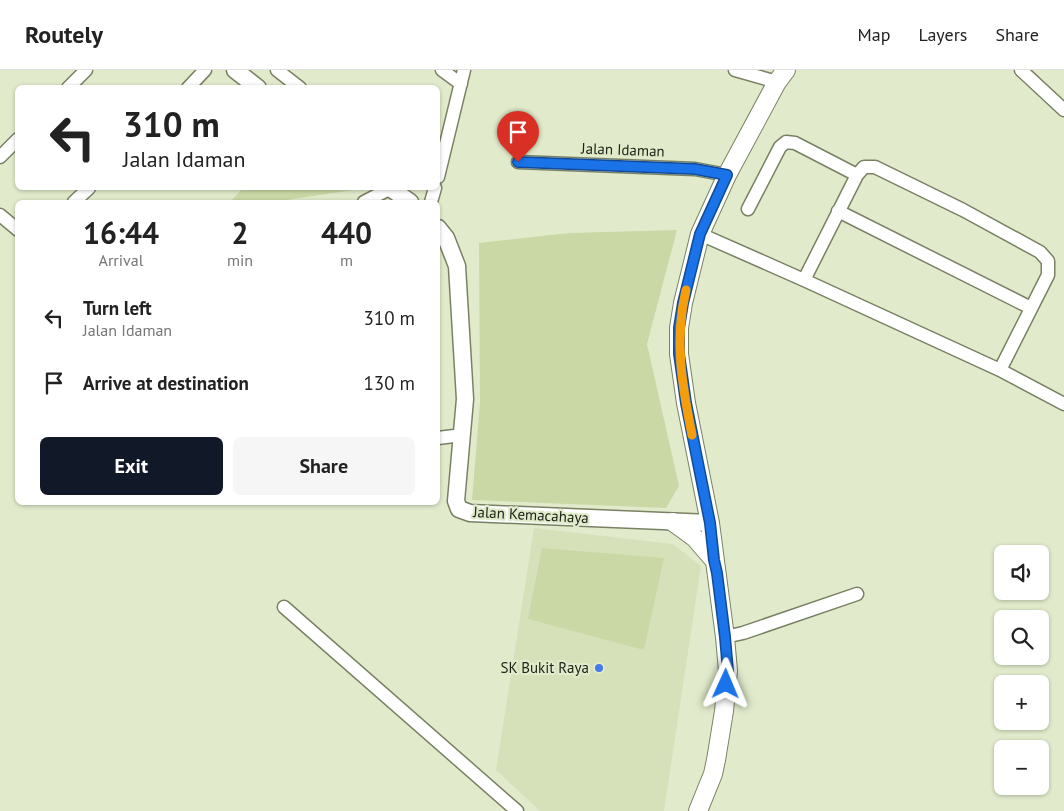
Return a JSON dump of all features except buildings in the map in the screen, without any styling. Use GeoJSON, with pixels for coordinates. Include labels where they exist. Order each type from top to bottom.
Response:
{"type":"FeatureCollection","features":[{"type":"Feature","properties":{"kind":"main road"},"geometry":{"type":"LineString","coordinates":[[698,811],[715,767],[728,671],[710,523],[686,403],[679,354],[679,328],[683,303],[700,234],[727,175],[782,76]]}},
{"type":"Feature","properties":{"kind":"main road"},"geometry":{"type":"LineString","coordinates":[[673,522],[694,538],[714,560]]}},
{"type":"Feature","properties":{"kind":"street"},"geometry":{"type":"LineString","coordinates":[[71,85],[86,70]]}},
{"type":"Feature","properties":{"kind":"street"},"geometry":{"type":"LineString","coordinates":[[191,85],[205,70]]}},
{"type":"Feature","properties":{"kind":"street"},"geometry":{"type":"LineString","coordinates":[[235,70],[254,85]]}},
{"type":"Feature","properties":{"kind":"street"},"geometry":{"type":"LineString","coordinates":[[277,70],[296,85]]}},
{"type":"Feature","properties":{"kind":"street"},"geometry":{"type":"LineString","coordinates":[[442,70],[461,84]]}},
{"type":"Feature","properties":{"kind":"street"},"geometry":{"type":"LineString","coordinates":[[440,169],[464,70]]}},
{"type":"Feature","properties":{"kind":"street"},"geometry":{"type":"LineString","coordinates":[[735,70],[782,76]]}},
{"type":"Feature","properties":{"kind":"street"},"geometry":{"type":"LineString","coordinates":[[1021,70],[1064,110]]}},
{"type":"Feature","properties":{"kind":"street"},"geometry":{"type":"LineString","coordinates":[[0,157],[15,142]]}},
{"type":"Feature","properties":{"kind":"street"},"geometry":{"type":"LineString","coordinates":[[748,210],[780,147],[786,142],[795,143],[857,175]]}},
{"type":"Feature","properties":{"kind":"street","name":"Jalan Idaman"},"geometry":{"type":"LineString","coordinates":[[518,162],[695,169],[727,175]]}},
{"type":"Feature","properties":{"kind":"street"},"geometry":{"type":"LineString","coordinates":[[804,280],[857,175],[864,167],[874,167],[963,210],[1040,252],[1048,262],[1048,275],[1000,370]]}},
{"type":"Feature","properties":{"kind":"street"},"geometry":{"type":"LineString","coordinates":[[76,200],[87,190]]}},
{"type":"Feature","properties":{"kind":"street"},"geometry":{"type":"LineString","coordinates":[[368,200],[387,190]]}},
{"type":"Feature","properties":{"kind":"street"},"geometry":{"type":"LineString","coordinates":[[394,190],[407,200]]}},
{"type":"Feature","properties":{"kind":"street"},"geometry":{"type":"LineString","coordinates":[[838,211],[1031,308]]}},
{"type":"Feature","properties":{"kind":"street"},"geometry":{"type":"LineString","coordinates":[[0,215],[15,228]]}},
{"type":"Feature","properties":{"kind":"street","name":"Jalan Kemacahaya"},"geometry":{"type":"LineString","coordinates":[[440,230],[446,238],[457,266],[465,399],[456,501],[459,509],[470,513],[710,523]]}},
{"type":"Feature","properties":{"kind":"street"},"geometry":{"type":"LineString","coordinates":[[700,234],[1000,370],[1064,404]]}},
{"type":"Feature","properties":{"kind":"street"},"geometry":{"type":"LineString","coordinates":[[440,438],[462,435]]}},
{"type":"Feature","properties":{"kind":"street"},"geometry":{"type":"LineString","coordinates":[[725,637],[857,594]]}},
{"type":"Feature","properties":{"kind":"street"},"geometry":{"type":"LineString","coordinates":[[284,607],[517,811]]}},
{"type":"Feature","properties":{"kind":"shaded area"},"geometry":{"type":"Polygon","coordinates":[[[241,190],[353,190],[286,200],[232,200],[241,190]]]}},
{"type":"Feature","properties":{"kind":"shaded area"},"geometry":{"type":"Polygon","coordinates":[[[677,230],[647,344],[679,486],[666,508],[472,500],[480,402],[479,243],[570,233],[677,230]]]}},
{"type":"Feature","properties":{"kind":"shaded area","name":"SK Bukit Raya"},"geometry":{"type":"Polygon","coordinates":[[[534,528],[673,544],[701,566],[664,811],[540,811],[496,770],[534,528]]]}},
{"type":"Feature","properties":{"kind":"shaded area"},"geometry":{"type":"Polygon","coordinates":[[[542,548],[664,558],[644,650],[528,619],[542,548]]]}},
{"type":"Feature","properties":{"kind":"slow traffic"},"geometry":{"type":"LineString","coordinates":[[686,290],[679,328],[679,354],[692,435]]}},
{"type":"Feature","properties":{"kind":"place","name":"SK Bukit Raya"},"geometry":{"type":"Point","coordinates":[599,668]}},
{"type":"Feature","properties":{"kind":"route"},"geometry":{"type":"LineString","coordinates":[[518,162],[695,169],[727,175],[700,234],[683,303],[679,328],[679,354],[686,403],[710,523],[717,573],[728,671],[726,684]]}}]}
